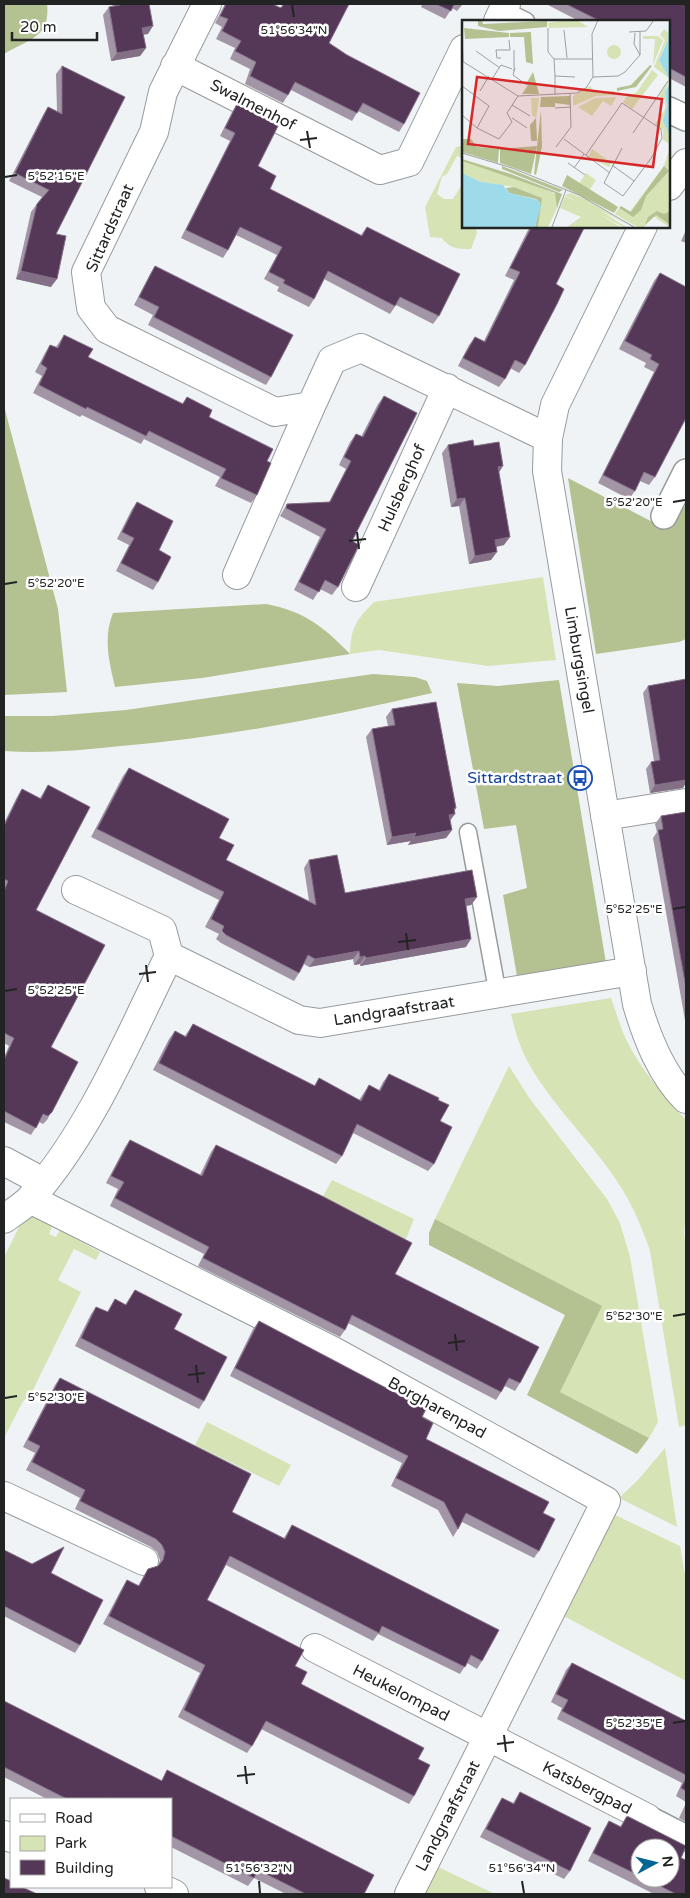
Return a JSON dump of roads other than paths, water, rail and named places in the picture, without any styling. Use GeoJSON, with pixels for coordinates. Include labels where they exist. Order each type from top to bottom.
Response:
{"type":"FeatureCollection","features":[{"type":"Feature","properties":{"kind":"street","name":"Sittardstraat"},"geometry":{"type":"LineString","coordinates":[[207,4],[163,92],[154,132],[86,272],[91,308],[107,329],[275,412],[311,406]]}},
{"type":"Feature","properties":{"kind":"street","name":"Swalmenhof"},"geometry":{"type":"LineString","coordinates":[[175,66],[380,170],[409,162],[462,53]]}},
{"type":"Feature","properties":{"kind":"street"},"geometry":{"type":"LineString","coordinates":[[670,110],[686,118]]}},
{"type":"Feature","properties":{"kind":"street"},"geometry":{"type":"LineString","coordinates":[[670,185],[686,163]]}},
{"type":"Feature","properties":{"kind":"street","name":"Limburgsingel"},"geometry":{"type":"LineString","coordinates":[[642,228],[554,405],[548,438],[547,471],[637,1004],[646,1038],[659,1061],[686,1099]]}},
{"type":"Feature","properties":{"kind":"street"},"geometry":{"type":"LineString","coordinates":[[237,575],[332,360],[361,348],[548,438]]}},
{"type":"Feature","properties":{"kind":"street","name":"Hulsberghof"},"geometry":{"type":"LineString","coordinates":[[356,587],[447,388]]}},
{"type":"Feature","properties":{"kind":"street"},"geometry":{"type":"LineString","coordinates":[[664,516],[686,472]]}},
{"type":"Feature","properties":{"kind":"street"},"geometry":{"type":"LineString","coordinates":[[606,816],[686,803]]}},
{"type":"Feature","properties":{"kind":"street"},"geometry":{"type":"LineString","coordinates":[[4,1219],[37,1191],[61,1162],[100,1093],[169,956],[162,930],[76,890]]}},
{"type":"Feature","properties":{"kind":"street","name":"Landgraafstraat"},"geometry":{"type":"LineString","coordinates":[[169,956],[299,1020],[320,1023],[498,995],[632,970]]}},
{"type":"Feature","properties":{"kind":"street"},"geometry":{"type":"LineString","coordinates":[[4,1161],[37,1191]]}},
{"type":"Feature","properties":{"kind":"street","name":"Borgharenpad"},"geometry":{"type":"LineString","coordinates":[[37,1191],[606,1501],[488,1738]]}},
{"type":"Feature","properties":{"kind":"street"},"geometry":{"type":"LineString","coordinates":[[4,1496],[144,1561]]}},
{"type":"Feature","properties":{"kind":"street","name":"Heukelompad"},"geometry":{"type":"LineString","coordinates":[[315,1648],[488,1738]]}},
{"type":"Feature","properties":{"kind":"street","name":"Landgraafstraat"},"geometry":{"type":"LineString","coordinates":[[408,1894],[488,1738]]}},
{"type":"Feature","properties":{"kind":"street","name":"Katsbergpad"},"geometry":{"type":"LineString","coordinates":[[488,1738],[686,1838]]}},
{"type":"Feature","properties":{"kind":"street"},"geometry":{"type":"LineString","coordinates":[[161,1888],[174,1894]]}},
{"type":"Feature","properties":{"kind":"lane"},"geometry":{"type":"LineString","coordinates":[[468,832],[498,995]]}},
{"type":"Feature","properties":{"kind":"place","name":"Sittardstraat"},"geometry":{"type":"Point","coordinates":[580,778]}}]}
